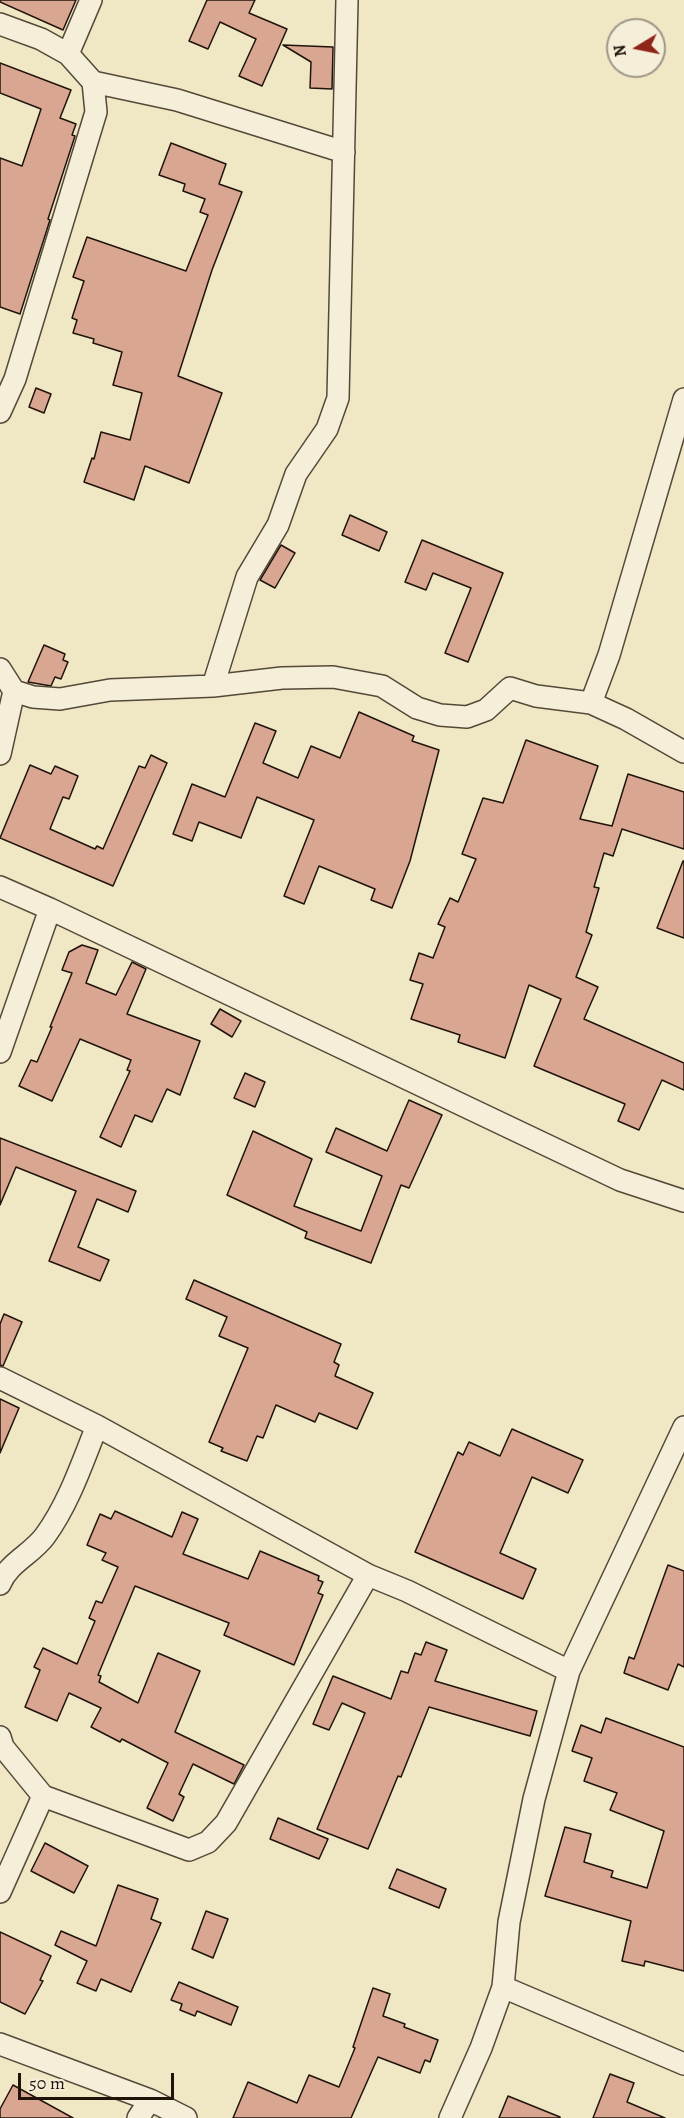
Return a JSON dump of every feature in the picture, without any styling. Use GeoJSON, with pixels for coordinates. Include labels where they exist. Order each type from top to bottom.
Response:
{"type":"FeatureCollection","features":[{"type":"Feature","properties":{"kind":"street"},"geometry":{"type":"LineString","coordinates":[[68,54],[91,0]]}},
{"type":"Feature","properties":{"kind":"street"},"geometry":{"type":"LineString","coordinates":[[213,686],[247,577],[278,525],[296,474],[327,429],[338,398],[347,0]]}},
{"type":"Feature","properties":{"kind":"street"},"geometry":{"type":"LineString","coordinates":[[0,24],[41,39],[68,54],[93,82],[96,112],[15,379],[0,412]]}},
{"type":"Feature","properties":{"kind":"street"},"geometry":{"type":"LineString","coordinates":[[93,82],[177,100],[344,152]]}},
{"type":"Feature","properties":{"kind":"street"},"geometry":{"type":"LineString","coordinates":[[591,703],[609,654],[684,399]]}},
{"type":"Feature","properties":{"kind":"street"},"geometry":{"type":"LineString","coordinates":[[0,669],[14,691],[33,697],[60,699],[110,690],[213,686],[282,678],[333,677],[382,686],[417,708],[440,715],[467,717],[486,710],[510,688],[536,696],[591,703],[626,719],[684,752]]}},
{"type":"Feature","properties":{"kind":"street"},"geometry":{"type":"LineString","coordinates":[[0,754],[14,691]]}},
{"type":"Feature","properties":{"kind":"street"},"geometry":{"type":"LineString","coordinates":[[0,887],[620,1180],[684,1201]]}},
{"type":"Feature","properties":{"kind":"street"},"geometry":{"type":"LineString","coordinates":[[0,1052],[50,909]]}},
{"type":"Feature","properties":{"kind":"street"},"geometry":{"type":"LineString","coordinates":[[0,1378],[97,1426],[368,1575],[407,1591],[569,1671]]}},
{"type":"Feature","properties":{"kind":"street"},"geometry":{"type":"LineString","coordinates":[[0,1584],[3,1574],[44,1538],[65,1504],[97,1426]]}},
{"type":"Feature","properties":{"kind":"street"},"geometry":{"type":"LineString","coordinates":[[450,2118],[481,2048],[503,1987],[509,1922],[534,1799],[569,1671],[682,1436]]}},
{"type":"Feature","properties":{"kind":"street"},"geometry":{"type":"LineString","coordinates":[[0,1737],[3,1747],[43,1796],[189,1850],[208,1842],[226,1823],[368,1575]]}},
{"type":"Feature","properties":{"kind":"street"},"geometry":{"type":"LineString","coordinates":[[0,1892],[43,1796]]}},
{"type":"Feature","properties":{"kind":"street"},"geometry":{"type":"LineString","coordinates":[[503,1987],[684,2064]]}},
{"type":"Feature","properties":{"kind":"street"},"geometry":{"type":"LineString","coordinates":[[0,2043],[150,2100],[186,2118]]}},
{"type":"Feature","properties":{"kind":"street"},"geometry":{"type":"LineString","coordinates":[[138,2118],[150,2100]]}},
{"type":"Feature","properties":{"kind":"building"},"geometry":{"type":"Polygon","coordinates":[[[0,0],[76,0],[63,30],[0,2],[0,0]]]}},
{"type":"Feature","properties":{"kind":"building"},"geometry":{"type":"Polygon","coordinates":[[[207,0],[255,0],[249,13],[287,29],[262,86],[239,76],[256,39],[220,22],[208,49],[189,41],[207,0]]]}},
{"type":"Feature","properties":{"kind":"building"},"geometry":{"type":"Polygon","coordinates":[[[283,45],[333,47],[332,89],[310,88],[311,62],[283,45]]]}},
{"type":"Feature","properties":{"kind":"building"},"geometry":{"type":"Polygon","coordinates":[[[0,63],[71,90],[60,118],[76,124],[72,135],[75,136],[20,314],[0,307],[0,158],[22,166],[41,109],[0,93],[0,63]]]}},
{"type":"Feature","properties":{"kind":"building"},"geometry":{"type":"Polygon","coordinates":[[[171,143],[226,164],[219,184],[242,192],[212,270],[178,376],[222,393],[189,483],[145,466],[134,500],[84,482],[92,458],[94,459],[101,432],[130,440],[142,393],[113,385],[122,352],[93,343],[94,339],[73,333],[77,320],[72,318],[84,281],[73,277],[87,237],[186,271],[208,215],[200,212],[205,199],[183,191],[185,184],[159,175],[171,143]]]}},
{"type":"Feature","properties":{"kind":"building"},"geometry":{"type":"Polygon","coordinates":[[[36,388],[51,394],[44,413],[29,407],[36,388]]]}},
{"type":"Feature","properties":{"kind":"building"},"geometry":{"type":"Polygon","coordinates":[[[350,515],[387,532],[379,551],[342,535],[350,515]]]}},
{"type":"Feature","properties":{"kind":"building"},"geometry":{"type":"Polygon","coordinates":[[[422,540],[503,573],[468,662],[445,653],[471,588],[433,573],[426,590],[405,582],[422,540]]]}},
{"type":"Feature","properties":{"kind":"building"},"geometry":{"type":"Polygon","coordinates":[[[281,545],[295,553],[275,588],[260,580],[281,545]]]}},
{"type":"Feature","properties":{"kind":"building"},"geometry":{"type":"Polygon","coordinates":[[[44,645],[65,654],[63,660],[68,662],[61,679],[55,677],[51,686],[28,682],[44,645]]]}},
{"type":"Feature","properties":{"kind":"building"},"geometry":{"type":"Polygon","coordinates":[[[359,712],[414,736],[412,741],[439,750],[410,861],[392,908],[371,900],[375,889],[319,866],[304,904],[284,896],[314,820],[257,797],[241,838],[199,822],[192,841],[173,834],[192,784],[225,797],[255,723],[276,731],[263,763],[298,778],[311,746],[340,758],[359,712]]]}},
{"type":"Feature","properties":{"kind":"building"},"geometry":{"type":"Polygon","coordinates":[[[526,740],[598,766],[580,819],[612,826],[628,774],[684,792],[684,849],[622,829],[613,856],[604,853],[594,887],[599,888],[586,932],[592,935],[576,977],[598,987],[584,1019],[684,1063],[684,1090],[662,1080],[639,1130],[618,1121],[625,1104],[534,1066],[561,999],[529,985],[505,1058],[458,1042],[460,1035],[411,1019],[423,984],[410,980],[419,953],[433,958],[445,927],[438,924],[450,898],[458,902],[476,859],[462,854],[483,798],[503,803],[526,740]]]}},
{"type":"Feature","properties":{"kind":"building"},"geometry":{"type":"Polygon","coordinates":[[[151,755],[167,763],[113,886],[0,838],[30,765],[51,774],[55,766],[78,776],[69,799],[63,797],[50,829],[95,849],[97,846],[103,849],[139,766],[145,768],[151,755]]]}},
{"type":"Feature","properties":{"kind":"building"},"geometry":{"type":"Polygon","coordinates":[[[684,861],[684,938],[657,928],[684,861]]]}},
{"type":"Feature","properties":{"kind":"building"},"geometry":{"type":"Polygon","coordinates":[[[82,945],[98,950],[86,983],[116,995],[132,962],[146,969],[127,1014],[200,1041],[180,1095],[167,1089],[152,1122],[135,1115],[121,1147],[100,1137],[130,1071],[127,1070],[131,1060],[80,1039],[52,1101],[19,1086],[31,1060],[37,1062],[52,1027],[50,1027],[72,973],[62,970],[69,952],[82,945]]]}},
{"type":"Feature","properties":{"kind":"building"},"geometry":{"type":"Polygon","coordinates":[[[220,1009],[241,1021],[232,1037],[211,1024],[220,1009]]]}},
{"type":"Feature","properties":{"kind":"building"},"geometry":{"type":"Polygon","coordinates":[[[245,1073],[265,1082],[255,1107],[234,1098],[245,1073]]]}},
{"type":"Feature","properties":{"kind":"building"},"geometry":{"type":"Polygon","coordinates":[[[409,1100],[442,1115],[409,1188],[401,1185],[371,1263],[305,1238],[307,1232],[227,1195],[253,1131],[312,1159],[294,1206],[361,1231],[382,1176],[326,1152],[336,1128],[387,1151],[409,1100]]]}},
{"type":"Feature","properties":{"kind":"building"},"geometry":{"type":"Polygon","coordinates":[[[0,1138],[136,1191],[128,1212],[97,1199],[78,1247],[109,1260],[100,1281],[49,1261],[76,1191],[16,1167],[0,1205],[0,1138]]]}},
{"type":"Feature","properties":{"kind":"building"},"geometry":{"type":"Polygon","coordinates":[[[194,1280],[341,1344],[334,1362],[339,1365],[335,1376],[373,1393],[357,1429],[319,1413],[315,1422],[276,1405],[263,1438],[257,1436],[247,1461],[221,1451],[223,1448],[209,1442],[248,1348],[219,1336],[227,1317],[186,1299],[194,1280]]]}},
{"type":"Feature","properties":{"kind":"building"},"geometry":{"type":"Polygon","coordinates":[[[4,1314],[22,1322],[3,1366],[0,1365],[0,1324],[4,1314]]]}},
{"type":"Feature","properties":{"kind":"building"},"geometry":{"type":"Polygon","coordinates":[[[0,1399],[19,1408],[0,1453],[0,1399]]]}},
{"type":"Feature","properties":{"kind":"building"},"geometry":{"type":"Polygon","coordinates":[[[512,1429],[583,1460],[568,1493],[532,1477],[500,1553],[536,1569],[523,1599],[415,1552],[458,1452],[463,1455],[469,1442],[500,1456],[512,1429]]]}},
{"type":"Feature","properties":{"kind":"building"},"geometry":{"type":"Polygon","coordinates":[[[115,1511],[172,1537],[182,1512],[198,1519],[183,1554],[248,1579],[260,1551],[319,1576],[318,1580],[323,1582],[318,1593],[323,1595],[294,1665],[224,1635],[229,1623],[135,1586],[98,1675],[101,1676],[99,1682],[138,1703],[158,1653],[200,1671],[175,1732],[244,1765],[234,1784],[193,1764],[179,1794],[184,1797],[173,1821],[147,1808],[168,1763],[122,1739],[120,1742],[91,1727],[101,1708],[69,1693],[57,1721],[25,1707],[40,1670],[34,1667],[43,1648],[77,1664],[95,1621],[89,1618],[96,1601],[102,1603],[118,1567],[102,1560],[106,1553],[87,1545],[100,1514],[111,1519],[115,1511]]]}},
{"type":"Feature","properties":{"kind":"building"},"geometry":{"type":"Polygon","coordinates":[[[668,1565],[684,1571],[684,1667],[678,1664],[668,1690],[624,1673],[629,1657],[634,1659],[668,1565]]]}},
{"type":"Feature","properties":{"kind":"building"},"geometry":{"type":"Polygon","coordinates":[[[426,1642],[447,1650],[435,1681],[537,1711],[530,1736],[429,1707],[401,1777],[398,1776],[368,1849],[317,1829],[365,1713],[342,1703],[329,1730],[313,1724],[333,1676],[391,1699],[401,1671],[408,1673],[415,1653],[421,1655],[426,1642]]]}},
{"type":"Feature","properties":{"kind":"building"},"geometry":{"type":"Polygon","coordinates":[[[606,1718],[684,1747],[684,1971],[645,1961],[644,1966],[622,1961],[631,1921],[545,1896],[565,1827],[591,1834],[584,1862],[613,1871],[611,1877],[647,1888],[664,1831],[610,1810],[617,1793],[584,1781],[592,1758],[572,1751],[581,1725],[601,1733],[606,1718]]]}},
{"type":"Feature","properties":{"kind":"building"},"geometry":{"type":"Polygon","coordinates":[[[278,1818],[328,1839],[319,1859],[270,1839],[278,1818]]]}},
{"type":"Feature","properties":{"kind":"building"},"geometry":{"type":"Polygon","coordinates":[[[45,1843],[88,1866],[74,1893],[31,1871],[45,1843]]]}},
{"type":"Feature","properties":{"kind":"building"},"geometry":{"type":"Polygon","coordinates":[[[397,1869],[446,1889],[439,1908],[389,1888],[397,1869]]]}},
{"type":"Feature","properties":{"kind":"building"},"geometry":{"type":"Polygon","coordinates":[[[118,1885],[158,1899],[151,1919],[161,1923],[131,1992],[101,1979],[96,1991],[77,1983],[87,1961],[55,1945],[61,1931],[96,1946],[118,1885]]]}},
{"type":"Feature","properties":{"kind":"building"},"geometry":{"type":"Polygon","coordinates":[[[206,1911],[228,1919],[213,1958],[192,1949],[206,1911]]]}},
{"type":"Feature","properties":{"kind":"building"},"geometry":{"type":"Polygon","coordinates":[[[0,1932],[51,1956],[40,1980],[43,1981],[25,2014],[0,2002],[0,1932]]]}},
{"type":"Feature","properties":{"kind":"building"},"geometry":{"type":"Polygon","coordinates":[[[179,1982],[238,2007],[231,2025],[197,2011],[195,2016],[180,2010],[182,2004],[171,2000],[179,1982]]]}},
{"type":"Feature","properties":{"kind":"building"},"geometry":{"type":"Polygon","coordinates":[[[373,1988],[390,1994],[383,2016],[438,2040],[430,2062],[425,2060],[420,2073],[378,2057],[351,2118],[233,2118],[248,2082],[297,2103],[309,2075],[339,2087],[355,2048],[353,2047],[373,1988]]]}},
{"type":"Feature","properties":{"kind":"building"},"geometry":{"type":"Polygon","coordinates":[[[610,2074],[634,2083],[627,2102],[665,2118],[593,2118],[610,2074]]]}},
{"type":"Feature","properties":{"kind":"building"},"geometry":{"type":"Polygon","coordinates":[[[13,2085],[73,2118],[0,2118],[0,2109],[13,2085]]]}},
{"type":"Feature","properties":{"kind":"building"},"geometry":{"type":"Polygon","coordinates":[[[508,2096],[560,2117],[560,2118],[499,2118],[508,2096]]]}}]}
